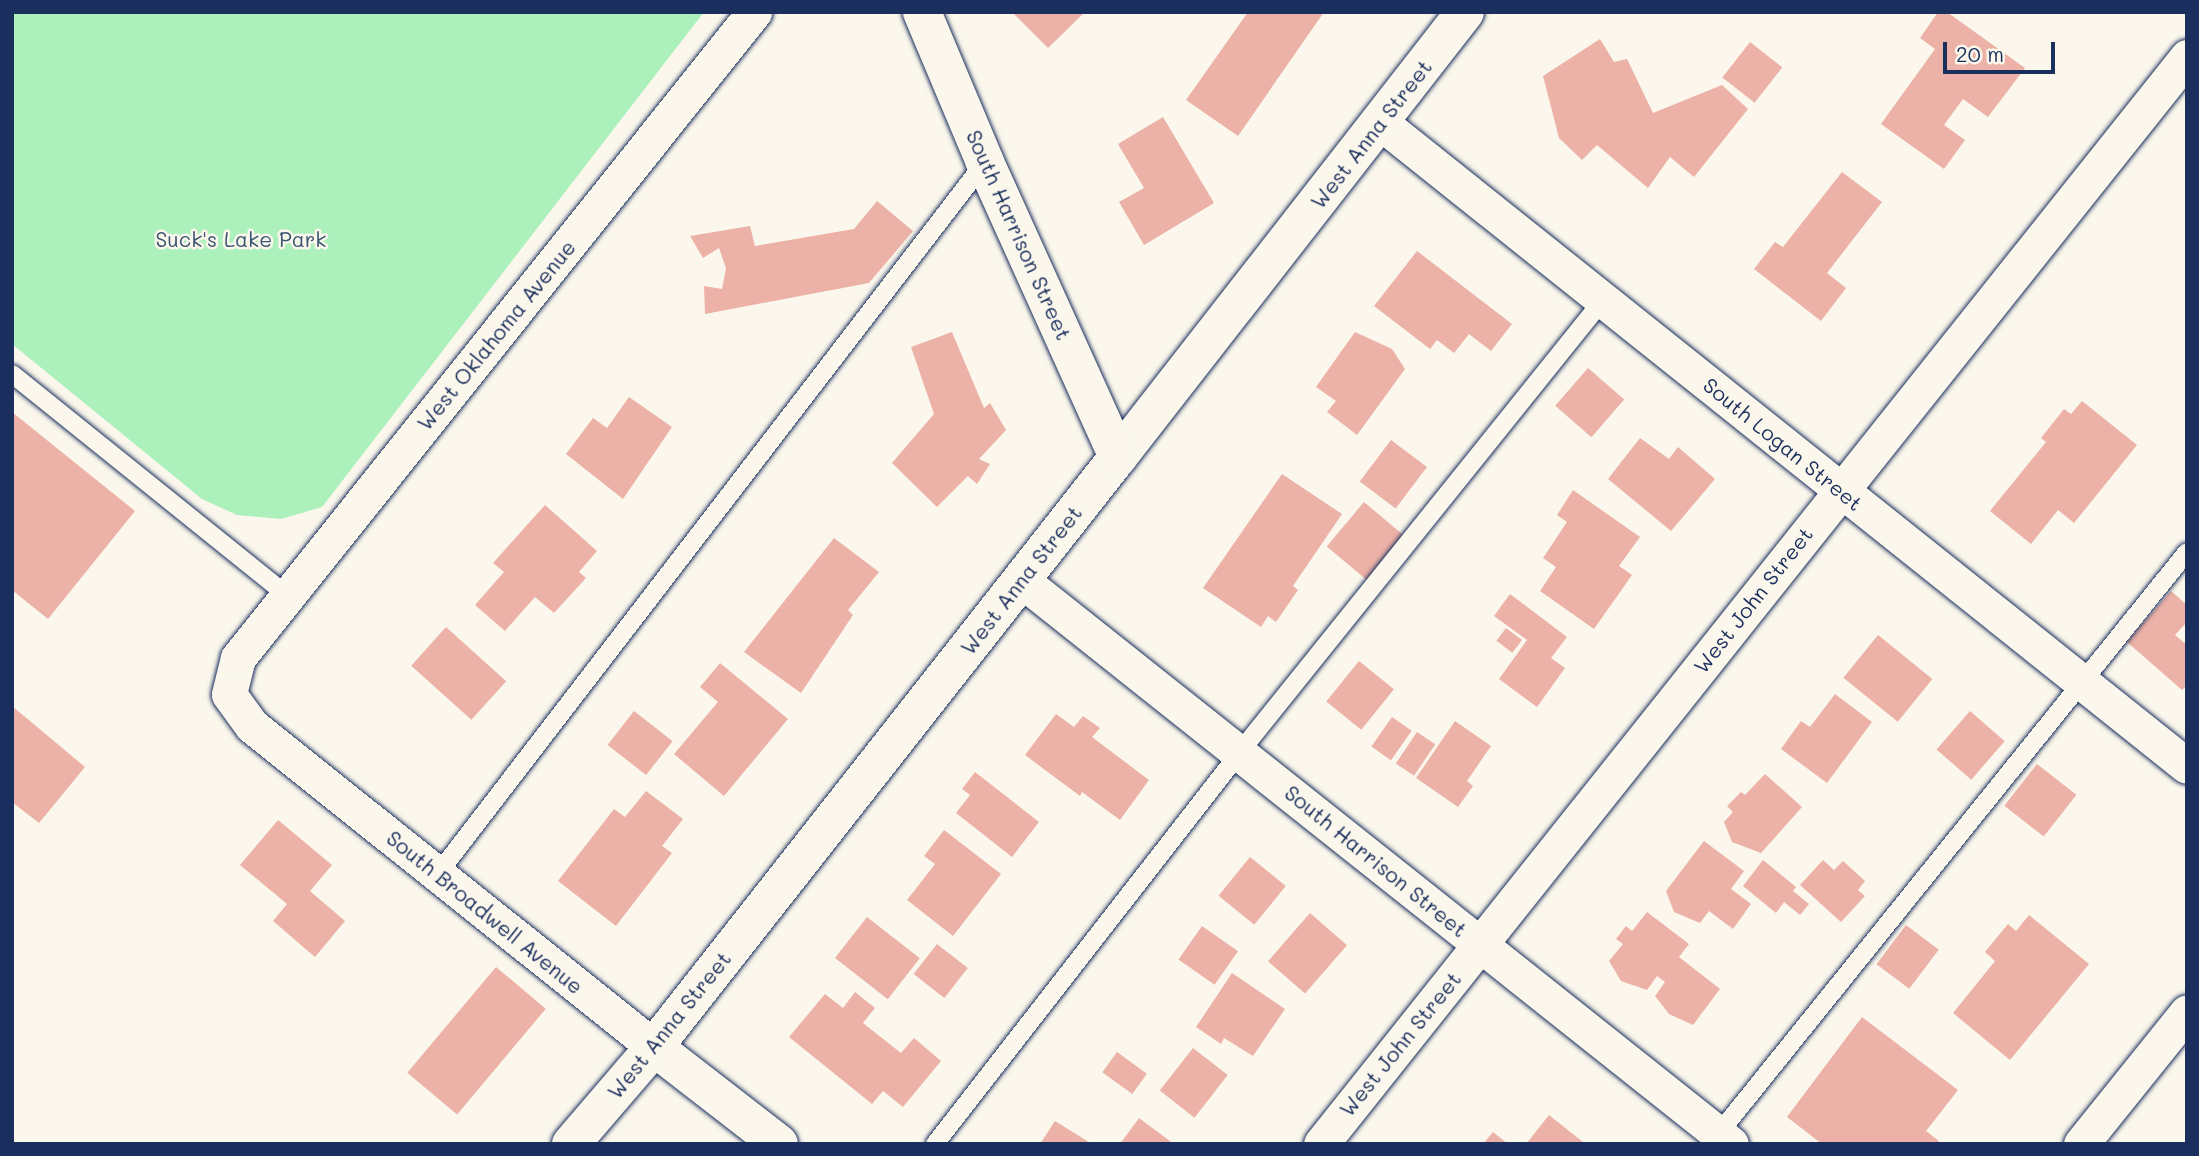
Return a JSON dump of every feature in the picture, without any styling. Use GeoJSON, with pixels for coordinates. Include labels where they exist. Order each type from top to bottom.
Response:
{"type":"FeatureCollection","features":[{"type":"Feature","properties":{"kind":"main road","name":"South Harrison Street"},"geometry":{"type":"LineString","coordinates":[[922,12],[985,162],[1118,457]]}},
{"type":"Feature","properties":{"kind":"main road","name":"West Anna Street"},"geometry":{"type":"LineString","coordinates":[[572,1144],[654,1047],[1465,12]]}},
{"type":"Feature","properties":{"kind":"main road","name":"South Broadwell Avenue"},"geometry":{"type":"LineString","coordinates":[[654,1047],[779,1144]]}},
{"type":"Feature","properties":{"kind":"street","name":"West Oklahoma Avenue"},"geometry":{"type":"LineString","coordinates":[[238,658],[754,12]]}},
{"type":"Feature","properties":{"kind":"street","name":"West John Street"},"geometry":{"type":"LineString","coordinates":[[1321,1144],[2187,57]]}},
{"type":"Feature","properties":{"kind":"street","name":"South Logan Street"},"geometry":{"type":"LineString","coordinates":[[1380,122],[2187,766]]}},
{"type":"Feature","properties":{"kind":"street","name":"South Harrison Street"},"geometry":{"type":"LineString","coordinates":[[1020,579],[1480,944],[1720,1140]]}},
{"type":"Feature","properties":{"kind":"street","name":"South Broadwell Avenue"},"geometry":{"type":"LineString","coordinates":[[238,658],[229,694],[251,726],[654,1047]]}},
{"type":"Feature","properties":{"kind":"street"},"geometry":{"type":"LineString","coordinates":[[2081,1144],[2187,1012]]}},
{"type":"Feature","properties":{"kind":"lane"},"geometry":{"type":"LineString","coordinates":[[437,875],[985,162]]}},
{"type":"Feature","properties":{"kind":"lane"},"geometry":{"type":"LineString","coordinates":[[935,1144],[1239,753],[1603,300]]}},
{"type":"Feature","properties":{"kind":"lane"},"geometry":{"type":"LineString","coordinates":[[12,374],[288,596]]}},
{"type":"Feature","properties":{"kind":"lane"},"geometry":{"type":"LineString","coordinates":[[1720,1140],[2187,552]]}},
{"type":"Feature","properties":{"kind":"green space","name":"Suck's Lake Park"},"geometry":{"type":"Polygon","coordinates":[[[12,12],[704,12],[322,507],[281,519],[237,515],[202,499],[12,344],[12,12]]]}},
{"type":"Feature","properties":{"kind":"building"},"geometry":{"type":"Polygon","coordinates":[[[1012,12],[1085,12],[1048,48],[1012,12]]]}},
{"type":"Feature","properties":{"kind":"building"},"geometry":{"type":"Polygon","coordinates":[[[1248,12],[1324,12],[1238,136],[1186,100],[1248,12]]]}},
{"type":"Feature","properties":{"kind":"building"},"geometry":{"type":"Polygon","coordinates":[[[1938,12],[1947,12],[2025,68],[1988,117],[1963,99],[1944,125],[1965,140],[1944,169],[1881,124],[1935,49],[1920,38],[1938,12]]]}},
{"type":"Feature","properties":{"kind":"building"},"geometry":{"type":"Polygon","coordinates":[[[1600,39],[1614,62],[1627,59],[1653,113],[1722,85],[1748,109],[1694,177],[1670,157],[1648,188],[1597,145],[1582,160],[1559,138],[1543,76],[1600,39]]]}},
{"type":"Feature","properties":{"kind":"building"},"geometry":{"type":"Polygon","coordinates":[[[1750,42],[1782,67],[1755,103],[1722,77],[1750,42]]]}},
{"type":"Feature","properties":{"kind":"building"},"geometry":{"type":"Polygon","coordinates":[[[1163,117],[1214,203],[1144,245],[1119,202],[1144,188],[1118,144],[1163,117]]]}},
{"type":"Feature","properties":{"kind":"building"},"geometry":{"type":"Polygon","coordinates":[[[1842,172],[1882,202],[1827,273],[1846,288],[1821,321],[1754,269],[1775,242],[1783,247],[1842,172]]]}},
{"type":"Feature","properties":{"kind":"building"},"geometry":{"type":"Polygon","coordinates":[[[877,201],[913,231],[869,283],[705,314],[704,286],[722,289],[726,268],[719,248],[703,258],[690,236],[750,226],[755,246],[854,229],[877,201]]]}},
{"type":"Feature","properties":{"kind":"building"},"geometry":{"type":"Polygon","coordinates":[[[1417,251],[1512,324],[1491,351],[1469,334],[1454,353],[1437,340],[1430,349],[1374,306],[1417,251]]]}},
{"type":"Feature","properties":{"kind":"building"},"geometry":{"type":"Polygon","coordinates":[[[952,332],[984,408],[990,403],[1006,430],[979,459],[990,464],[977,484],[968,476],[937,507],[892,463],[934,414],[911,347],[952,332]]]}},
{"type":"Feature","properties":{"kind":"building"},"geometry":{"type":"Polygon","coordinates":[[[1355,332],[1392,349],[1405,369],[1357,435],[1327,412],[1336,401],[1316,387],[1355,332]]]}},
{"type":"Feature","properties":{"kind":"building"},"geometry":{"type":"Polygon","coordinates":[[[1588,368],[1624,399],[1591,437],[1555,406],[1588,368]]]}},
{"type":"Feature","properties":{"kind":"building"},"geometry":{"type":"Polygon","coordinates":[[[629,397],[672,427],[623,499],[566,454],[593,418],[607,428],[629,397]]]}},
{"type":"Feature","properties":{"kind":"building"},"geometry":{"type":"Polygon","coordinates":[[[2082,401],[2137,445],[2074,523],[2058,510],[2031,544],[1990,511],[2046,442],[2041,438],[2064,409],[2071,414],[2082,401]]]}},
{"type":"Feature","properties":{"kind":"building"},"geometry":{"type":"Polygon","coordinates":[[[12,412],[135,511],[48,619],[12,590],[12,412]]]}},
{"type":"Feature","properties":{"kind":"building"},"geometry":{"type":"Polygon","coordinates":[[[1640,438],[1669,459],[1678,447],[1715,479],[1671,531],[1608,479],[1640,438]]]}},
{"type":"Feature","properties":{"kind":"building"},"geometry":{"type":"Polygon","coordinates":[[[1391,440],[1427,467],[1396,509],[1360,482],[1391,440]]]}},
{"type":"Feature","properties":{"kind":"building"},"geometry":{"type":"Polygon","coordinates":[[[1282,474],[1342,514],[1293,586],[1298,590],[1276,622],[1268,616],[1261,627],[1203,588],[1282,474]]]}},
{"type":"Feature","properties":{"kind":"building"},"geometry":{"type":"Polygon","coordinates":[[[1573,490],[1640,537],[1619,566],[1632,575],[1594,629],[1540,591],[1556,567],[1543,558],[1567,522],[1557,515],[1573,490]]]}},
{"type":"Feature","properties":{"kind":"building"},"geometry":{"type":"Polygon","coordinates":[[[1364,502],[1404,535],[1367,580],[1327,546],[1364,502]]]}},
{"type":"Feature","properties":{"kind":"building"},"geometry":{"type":"Polygon","coordinates":[[[545,505],[597,551],[579,572],[586,578],[554,613],[535,597],[505,631],[475,605],[504,572],[493,563],[545,505]]]}},
{"type":"Feature","properties":{"kind":"building"},"geometry":{"type":"Polygon","coordinates":[[[834,538],[879,572],[848,610],[853,615],[801,693],[744,652],[834,538]]]}},
{"type":"Feature","properties":{"kind":"building"},"geometry":{"type":"Polygon","coordinates":[[[2171,591],[2187,605],[2187,622],[2175,635],[2187,645],[2187,685],[2182,690],[2127,642],[2171,591]]]}},
{"type":"Feature","properties":{"kind":"building"},"geometry":{"type":"Polygon","coordinates":[[[1510,594],[1567,637],[1551,658],[1565,668],[1537,707],[1499,679],[1527,640],[1494,616],[1510,594]]]}},
{"type":"Feature","properties":{"kind":"building"},"geometry":{"type":"Polygon","coordinates":[[[446,627],[506,681],[471,720],[411,666],[446,627]]]}},
{"type":"Feature","properties":{"kind":"building"},"geometry":{"type":"Polygon","coordinates":[[[1506,628],[1522,640],[1512,653],[1496,641],[1506,628]]]}},
{"type":"Feature","properties":{"kind":"building"},"geometry":{"type":"Polygon","coordinates":[[[1878,635],[1932,679],[1898,722],[1843,678],[1878,635]]]}},
{"type":"Feature","properties":{"kind":"building"},"geometry":{"type":"Polygon","coordinates":[[[1359,661],[1394,689],[1361,730],[1326,701],[1359,661]]]}},
{"type":"Feature","properties":{"kind":"building"},"geometry":{"type":"Polygon","coordinates":[[[720,663],[788,719],[724,796],[674,754],[718,702],[700,687],[720,663]]]}},
{"type":"Feature","properties":{"kind":"building"},"geometry":{"type":"Polygon","coordinates":[[[1835,694],[1872,722],[1827,783],[1781,749],[1801,721],[1810,727],[1835,694]]]}},
{"type":"Feature","properties":{"kind":"building"},"geometry":{"type":"Polygon","coordinates":[[[12,706],[85,767],[39,823],[12,802],[12,706]]]}},
{"type":"Feature","properties":{"kind":"building"},"geometry":{"type":"Polygon","coordinates":[[[634,711],[673,741],[646,775],[608,745],[634,711]]]}},
{"type":"Feature","properties":{"kind":"building"},"geometry":{"type":"Polygon","coordinates":[[[1970,711],[2005,741],[1971,780],[1937,749],[1970,711]]]}},
{"type":"Feature","properties":{"kind":"building"},"geometry":{"type":"Polygon","coordinates":[[[1056,714],[1074,727],[1083,716],[1100,728],[1092,737],[1149,780],[1120,820],[1082,792],[1080,796],[1025,755],[1056,714]]]}},
{"type":"Feature","properties":{"kind":"building"},"geometry":{"type":"Polygon","coordinates":[[[1392,717],[1412,731],[1391,760],[1371,746],[1392,717]]]}},
{"type":"Feature","properties":{"kind":"building"},"geometry":{"type":"Polygon","coordinates":[[[1455,721],[1491,746],[1467,781],[1473,786],[1458,807],[1416,778],[1455,721]]]}},
{"type":"Feature","properties":{"kind":"building"},"geometry":{"type":"Polygon","coordinates":[[[1417,732],[1435,744],[1414,776],[1396,764],[1417,732]]]}},
{"type":"Feature","properties":{"kind":"building"},"geometry":{"type":"Polygon","coordinates":[[[2037,764],[2076,795],[2044,837],[2004,806],[2037,764]]]}},
{"type":"Feature","properties":{"kind":"building"},"geometry":{"type":"Polygon","coordinates":[[[975,772],[1039,822],[1012,857],[956,813],[970,795],[962,789],[975,772]]]}},
{"type":"Feature","properties":{"kind":"building"},"geometry":{"type":"Polygon","coordinates":[[[1765,774],[1802,807],[1761,853],[1732,842],[1724,822],[1733,812],[1727,806],[1741,792],[1745,795],[1765,774]]]}},
{"type":"Feature","properties":{"kind":"building"},"geometry":{"type":"Polygon","coordinates":[[[646,791],[683,819],[662,846],[672,853],[616,926],[558,881],[614,809],[625,817],[646,791]]]}},
{"type":"Feature","properties":{"kind":"building"},"geometry":{"type":"Polygon","coordinates":[[[278,820],[332,865],[310,891],[345,921],[315,957],[273,921],[287,904],[240,865],[278,820]]]}},
{"type":"Feature","properties":{"kind":"building"},"geometry":{"type":"Polygon","coordinates":[[[944,830],[1001,874],[953,936],[907,900],[935,864],[924,856],[944,830]]]}},
{"type":"Feature","properties":{"kind":"building"},"geometry":{"type":"Polygon","coordinates":[[[1704,841],[1744,871],[1731,889],[1751,904],[1733,929],[1709,911],[1700,923],[1674,912],[1666,891],[1704,841]]]}},
{"type":"Feature","properties":{"kind":"building"},"geometry":{"type":"Polygon","coordinates":[[[1250,857],[1286,886],[1254,925],[1219,896],[1250,857]]]}},
{"type":"Feature","properties":{"kind":"building"},"geometry":{"type":"Polygon","coordinates":[[[1763,860],[1796,887],[1793,891],[1809,904],[1800,915],[1784,902],[1776,913],[1743,886],[1763,860]]]}},
{"type":"Feature","properties":{"kind":"building"},"geometry":{"type":"Polygon","coordinates":[[[1823,860],[1834,870],[1843,861],[1865,881],[1858,890],[1865,896],[1841,922],[1800,885],[1823,860]]]}},
{"type":"Feature","properties":{"kind":"building"},"geometry":{"type":"Polygon","coordinates":[[[1647,912],[1689,944],[1679,957],[1720,989],[1693,1025],[1669,1014],[1655,996],[1665,982],[1657,976],[1647,990],[1621,981],[1609,961],[1623,944],[1616,939],[1626,926],[1632,931],[1647,912]]]}},
{"type":"Feature","properties":{"kind":"building"},"geometry":{"type":"Polygon","coordinates":[[[1310,913],[1347,945],[1305,993],[1268,961],[1310,913]]]}},
{"type":"Feature","properties":{"kind":"building"},"geometry":{"type":"Polygon","coordinates":[[[2029,915],[2089,964],[2010,1060],[1953,1013],[1995,961],[1985,952],[2008,924],[2016,931],[2029,915]]]}},
{"type":"Feature","properties":{"kind":"building"},"geometry":{"type":"Polygon","coordinates":[[[867,917],[920,958],[888,999],[835,958],[867,917]]]}},
{"type":"Feature","properties":{"kind":"building"},"geometry":{"type":"Polygon","coordinates":[[[1906,925],[1939,950],[1909,989],[1877,964],[1906,925]]]}},
{"type":"Feature","properties":{"kind":"building"},"geometry":{"type":"Polygon","coordinates":[[[1202,926],[1238,951],[1215,985],[1178,960],[1202,926]]]}},
{"type":"Feature","properties":{"kind":"building"},"geometry":{"type":"Polygon","coordinates":[[[937,944],[968,968],[944,998],[914,974],[937,944]]]}},
{"type":"Feature","properties":{"kind":"building"},"geometry":{"type":"Polygon","coordinates":[[[496,967],[546,1009],[457,1114],[407,1073],[496,967]]]}},
{"type":"Feature","properties":{"kind":"building"},"geometry":{"type":"Polygon","coordinates":[[[1232,973],[1285,1009],[1253,1056],[1224,1038],[1221,1044],[1196,1027],[1232,973]]]}},
{"type":"Feature","properties":{"kind":"building"},"geometry":{"type":"Polygon","coordinates":[[[855,992],[875,1008],[863,1023],[901,1053],[914,1038],[941,1061],[903,1107],[883,1091],[872,1104],[789,1037],[825,994],[843,1008],[855,992]]]}},
{"type":"Feature","properties":{"kind":"building"},"geometry":{"type":"Polygon","coordinates":[[[1862,1017],[1958,1090],[1926,1131],[1939,1141],[1936,1144],[1822,1144],[1787,1117],[1862,1017]]]}},
{"type":"Feature","properties":{"kind":"building"},"geometry":{"type":"Polygon","coordinates":[[[1193,1048],[1228,1075],[1194,1118],[1160,1091],[1193,1048]]]}},
{"type":"Feature","properties":{"kind":"building"},"geometry":{"type":"Polygon","coordinates":[[[1117,1052],[1147,1074],[1132,1094],[1102,1072],[1117,1052]]]}},
{"type":"Feature","properties":{"kind":"building"},"geometry":{"type":"Polygon","coordinates":[[[1549,1115],[1583,1142],[1526,1144],[1549,1115]]]}},
{"type":"Feature","properties":{"kind":"building"},"geometry":{"type":"Polygon","coordinates":[[[1139,1118],[1174,1144],[1120,1144],[1139,1118]]]}},
{"type":"Feature","properties":{"kind":"building"},"geometry":{"type":"Polygon","coordinates":[[[1055,1121],[1092,1144],[1040,1144],[1055,1121]]]}},
{"type":"Feature","properties":{"kind":"building"},"geometry":{"type":"Polygon","coordinates":[[[1493,1132],[1508,1144],[1483,1144],[1493,1132]]]}}]}
